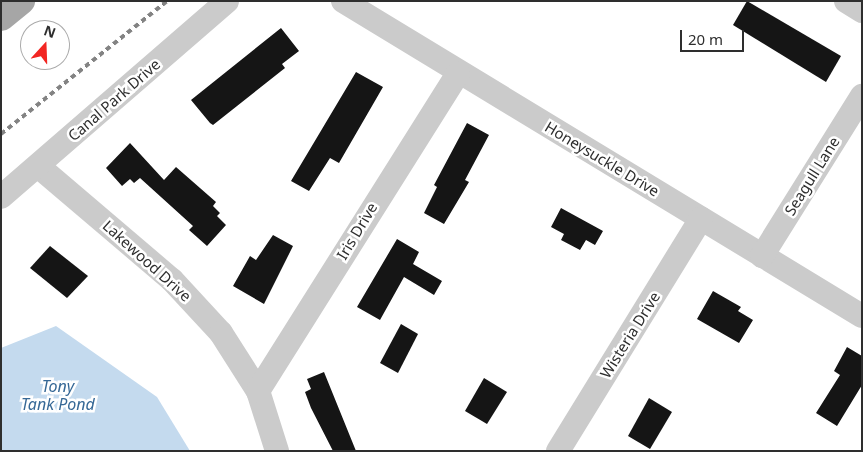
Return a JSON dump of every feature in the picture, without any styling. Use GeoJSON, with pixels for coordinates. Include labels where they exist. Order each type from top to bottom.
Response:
{"type":"FeatureCollection","features":[{"type":"Feature","properties":{"kind":"main road"},"geometry":{"type":"LineString","coordinates":[[1,17],[21,1]]}},
{"type":"Feature","properties":{"kind":"street","name":"Canal Park Drive"},"geometry":{"type":"LineString","coordinates":[[1,197],[227,1]]}},
{"type":"Feature","properties":{"kind":"street","name":"Honeysuckle Drive"},"geometry":{"type":"LineString","coordinates":[[343,1],[458,74],[862,316]]}},
{"type":"Feature","properties":{"kind":"street"},"geometry":{"type":"LineString","coordinates":[[846,1],[862,11]]}},
{"type":"Feature","properties":{"kind":"street","name":"Iris Drive"},"geometry":{"type":"LineString","coordinates":[[258,391],[458,74]]}},
{"type":"Feature","properties":{"kind":"street","name":"Seagull Lane"},"geometry":{"type":"LineString","coordinates":[[762,256],[862,96]]}},
{"type":"Feature","properties":{"kind":"street","name":"Lakewood Drive"},"geometry":{"type":"LineString","coordinates":[[38,166],[172,280],[221,333],[258,391],[277,451]]}},
{"type":"Feature","properties":{"kind":"street","name":"Wisteria Drive"},"geometry":{"type":"LineString","coordinates":[[558,451],[701,219]]}},
{"type":"Feature","properties":{"kind":"water","name":"Tony Tank Pond"},"geometry":{"type":"Polygon","coordinates":[[[56,326],[157,397],[190,451],[1,451],[1,348],[56,326]]]}},
{"type":"Feature","properties":{"kind":"building"},"geometry":{"type":"Polygon","coordinates":[[[747,1],[841,56],[826,82],[733,25],[747,1]]]}},
{"type":"Feature","properties":{"kind":"building"},"geometry":{"type":"Polygon","coordinates":[[[281,28],[299,51],[282,64],[285,68],[213,125],[210,123],[191,100],[281,28]]]}},
{"type":"Feature","properties":{"kind":"building"},"geometry":{"type":"Polygon","coordinates":[[[356,72],[383,87],[339,163],[330,158],[309,191],[291,181],[356,72]]]}},
{"type":"Feature","properties":{"kind":"building"},"geometry":{"type":"Polygon","coordinates":[[[467,123],[489,135],[465,180],[469,182],[444,224],[424,213],[437,187],[434,185],[467,123]]]}},
{"type":"Feature","properties":{"kind":"building"},"geometry":{"type":"Polygon","coordinates":[[[130,143],[164,180],[176,167],[216,202],[213,206],[220,213],[217,216],[226,225],[207,246],[189,230],[193,226],[140,178],[134,183],[130,179],[122,186],[106,168],[130,143]]]}},
{"type":"Feature","properties":{"kind":"building"},"geometry":{"type":"Polygon","coordinates":[[[561,208],[603,231],[595,245],[586,240],[580,250],[561,240],[564,234],[551,227],[561,208]]]}},
{"type":"Feature","properties":{"kind":"building"},"geometry":{"type":"Polygon","coordinates":[[[273,235],[293,246],[264,304],[233,286],[250,256],[256,260],[273,235]]]}},
{"type":"Feature","properties":{"kind":"building"},"geometry":{"type":"Polygon","coordinates":[[[397,239],[419,252],[413,264],[442,281],[434,295],[404,277],[380,320],[357,307],[397,239]]]}},
{"type":"Feature","properties":{"kind":"building"},"geometry":{"type":"Polygon","coordinates":[[[50,246],[88,276],[67,298],[30,268],[50,246]]]}},
{"type":"Feature","properties":{"kind":"building"},"geometry":{"type":"Polygon","coordinates":[[[713,291],[741,307],[738,311],[753,320],[739,343],[697,319],[713,291]]]}},
{"type":"Feature","properties":{"kind":"building"},"geometry":{"type":"Polygon","coordinates":[[[401,324],[418,334],[398,373],[380,363],[401,324]]]}},
{"type":"Feature","properties":{"kind":"building"},"geometry":{"type":"Polygon","coordinates":[[[847,347],[862,356],[862,385],[837,426],[816,413],[840,375],[834,371],[847,347]]]}},
{"type":"Feature","properties":{"kind":"building"},"geometry":{"type":"Polygon","coordinates":[[[324,372],[356,451],[333,451],[311,408],[305,392],[311,389],[307,379],[324,372]]]}},
{"type":"Feature","properties":{"kind":"building"},"geometry":{"type":"Polygon","coordinates":[[[484,378],[507,392],[487,424],[465,411],[484,378]]]}},
{"type":"Feature","properties":{"kind":"building"},"geometry":{"type":"Polygon","coordinates":[[[649,398],[672,412],[650,449],[628,436],[649,398]]]}},
{"type":"Feature","properties":{"kind":"railway"},"geometry":{"type":"LineString","coordinates":[[1,134],[167,1]]}}]}
